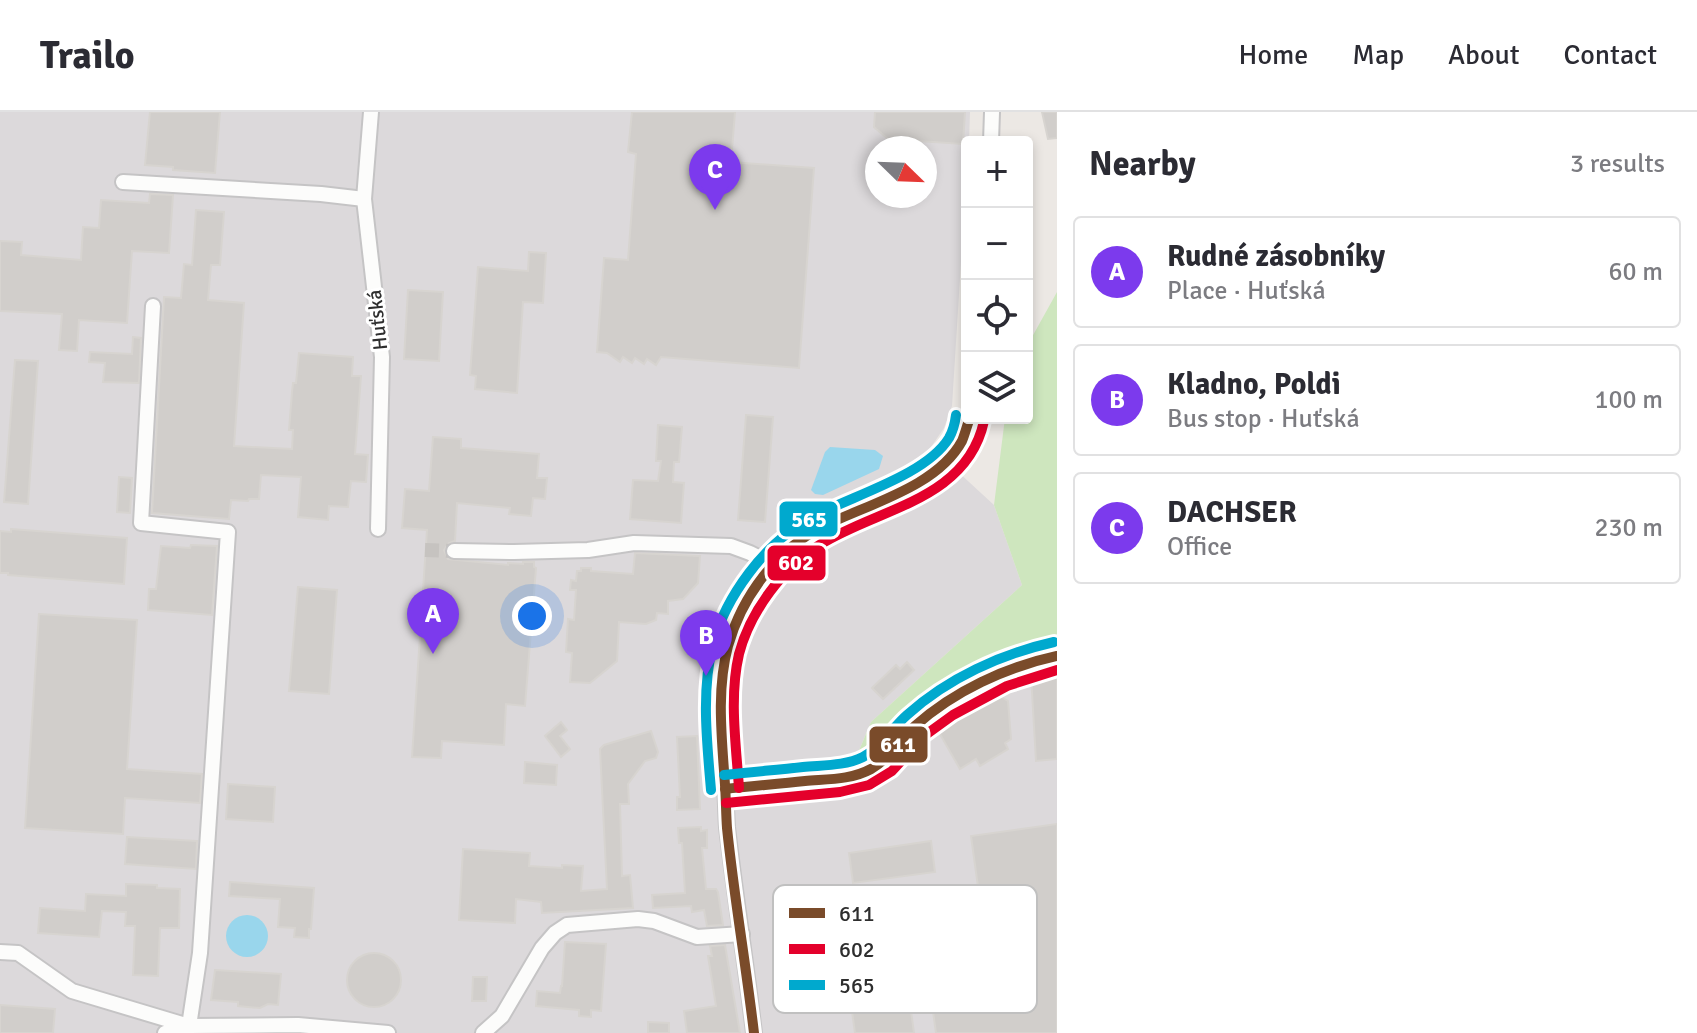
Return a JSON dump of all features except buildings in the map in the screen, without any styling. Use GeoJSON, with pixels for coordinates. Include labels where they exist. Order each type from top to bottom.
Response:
{"type":"FeatureCollection","features":[{"type":"Feature","properties":{"kind":"street","name":"Huťská"},"geometry":{"type":"LineString","coordinates":[[371,112],[364,199],[382,357],[378,529]]}},
{"type":"Feature","properties":{"kind":"street"},"geometry":{"type":"LineString","coordinates":[[991,136],[992,112]]}},
{"type":"Feature","properties":{"kind":"street"},"geometry":{"type":"LineString","coordinates":[[123,182],[364,199]]}},
{"type":"Feature","properties":{"kind":"street"},"geometry":{"type":"LineString","coordinates":[[153,306],[141,523],[228,532],[200,953],[189,1026]]}},
{"type":"Feature","properties":{"kind":"street"},"geometry":{"type":"LineString","coordinates":[[754,1033],[727,825],[722,749],[726,651],[735,625],[749,594],[774,565],[812,532],[935,472],[958,450],[969,424]]}},
{"type":"Feature","properties":{"kind":"street"},"geometry":{"type":"LineString","coordinates":[[454,551],[588,550],[634,543],[731,546],[774,565]]}},
{"type":"Feature","properties":{"kind":"street"},"geometry":{"type":"LineString","coordinates":[[725,789],[836,778],[867,771],[885,759],[921,721],[948,702],[1012,668],[1057,656]]}},
{"type":"Feature","properties":{"kind":"street"},"geometry":{"type":"LineString","coordinates":[[483,1033],[502,1016],[542,948],[567,925],[638,919],[654,921],[697,937],[742,934]]}},
{"type":"Feature","properties":{"kind":"street"},"geometry":{"type":"LineString","coordinates":[[0,952],[18,953],[72,991],[189,1026]]}},
{"type":"Feature","properties":{"kind":"street"},"geometry":{"type":"LineString","coordinates":[[165,1033],[189,1026],[298,1025],[388,1033]]}},
{"type":"Feature","properties":{"kind":"shaded area"},"geometry":{"type":"Polygon","coordinates":[[[0,112],[970,112],[969,136],[961,136],[961,262],[952,406],[944,428],[931,447],[994,505],[1022,585],[871,722],[841,793],[864,786],[912,755],[938,726],[1008,683],[1031,675],[1057,674],[1057,1033],[0,1033],[0,112]]]}},
{"type":"Feature","properties":{"kind":"green space"},"geometry":{"type":"Polygon","coordinates":[[[1057,292],[1057,641],[1051,641],[962,683],[923,707],[889,742],[855,760],[871,722],[1022,585],[994,505],[1004,424],[1033,424],[1033,335],[1057,292]]]}},
{"type":"Feature","properties":{"kind":"water"},"geometry":{"type":"Polygon","coordinates":[[[830,447],[875,450],[883,456],[879,469],[823,495],[815,494],[811,490],[825,452],[830,447]]]}},
{"type":"Feature","properties":{"kind":"water"},"geometry":{"type":"Polygon","coordinates":[[[247,915],[262,921],[268,936],[262,951],[247,957],[232,951],[226,936],[232,921],[247,915]]]}},
{"type":"Feature","properties":{"kind":"tunnel"},"geometry":{"type":"LineString","coordinates":[[425,550],[454,551]]}},
{"type":"Feature","properties":{"kind":"transit line","name":"565"},"geometry":{"type":"LineString","coordinates":[[711,790],[706,717],[709,662],[719,626],[737,590],[776,543],[807,520],[904,475],[938,452],[954,427],[956,415]]}},
{"type":"Feature","properties":{"kind":"transit line","name":"611"},"geometry":{"type":"LineString","coordinates":[[754,1033],[727,828],[721,733],[724,663],[734,627],[752,592],[791,547],[824,526],[900,492],[936,471],[962,441],[968,424]]}},
{"type":"Feature","properties":{"kind":"transit line","name":"602"},"geometry":{"type":"LineString","coordinates":[[739,788],[734,721],[736,670],[744,638],[770,592],[794,565],[821,544],[918,499],[940,485],[960,468],[974,447],[983,424]]}},
{"type":"Feature","properties":{"kind":"transit line","name":"565"},"geometry":{"type":"LineString","coordinates":[[724,775],[834,765],[856,760],[875,748],[923,702],[958,679],[1014,653],[1054,642]]}},
{"type":"Feature","properties":{"kind":"transit line","name":"611"},"geometry":{"type":"LineString","coordinates":[[725,789],[863,773],[883,760],[930,713],[964,691],[1000,674],[1057,656]]}},
{"type":"Feature","properties":{"kind":"transit line","name":"602"},"geometry":{"type":"LineString","coordinates":[[726,803],[840,792],[869,785],[892,771],[924,736],[953,715],[1007,686],[1057,670]]}},
{"type":"Feature","properties":{"kind":"place","name":"DACHSER"},"geometry":{"type":"Point","coordinates":[715,210]}},
{"type":"Feature","properties":{"kind":"place","name":"Rudné zásobníky"},"geometry":{"type":"Point","coordinates":[433,654]}},
{"type":"Feature","properties":{"kind":"place","name":"Kladno, Poldi"},"geometry":{"type":"Point","coordinates":[706,676]}}]}
